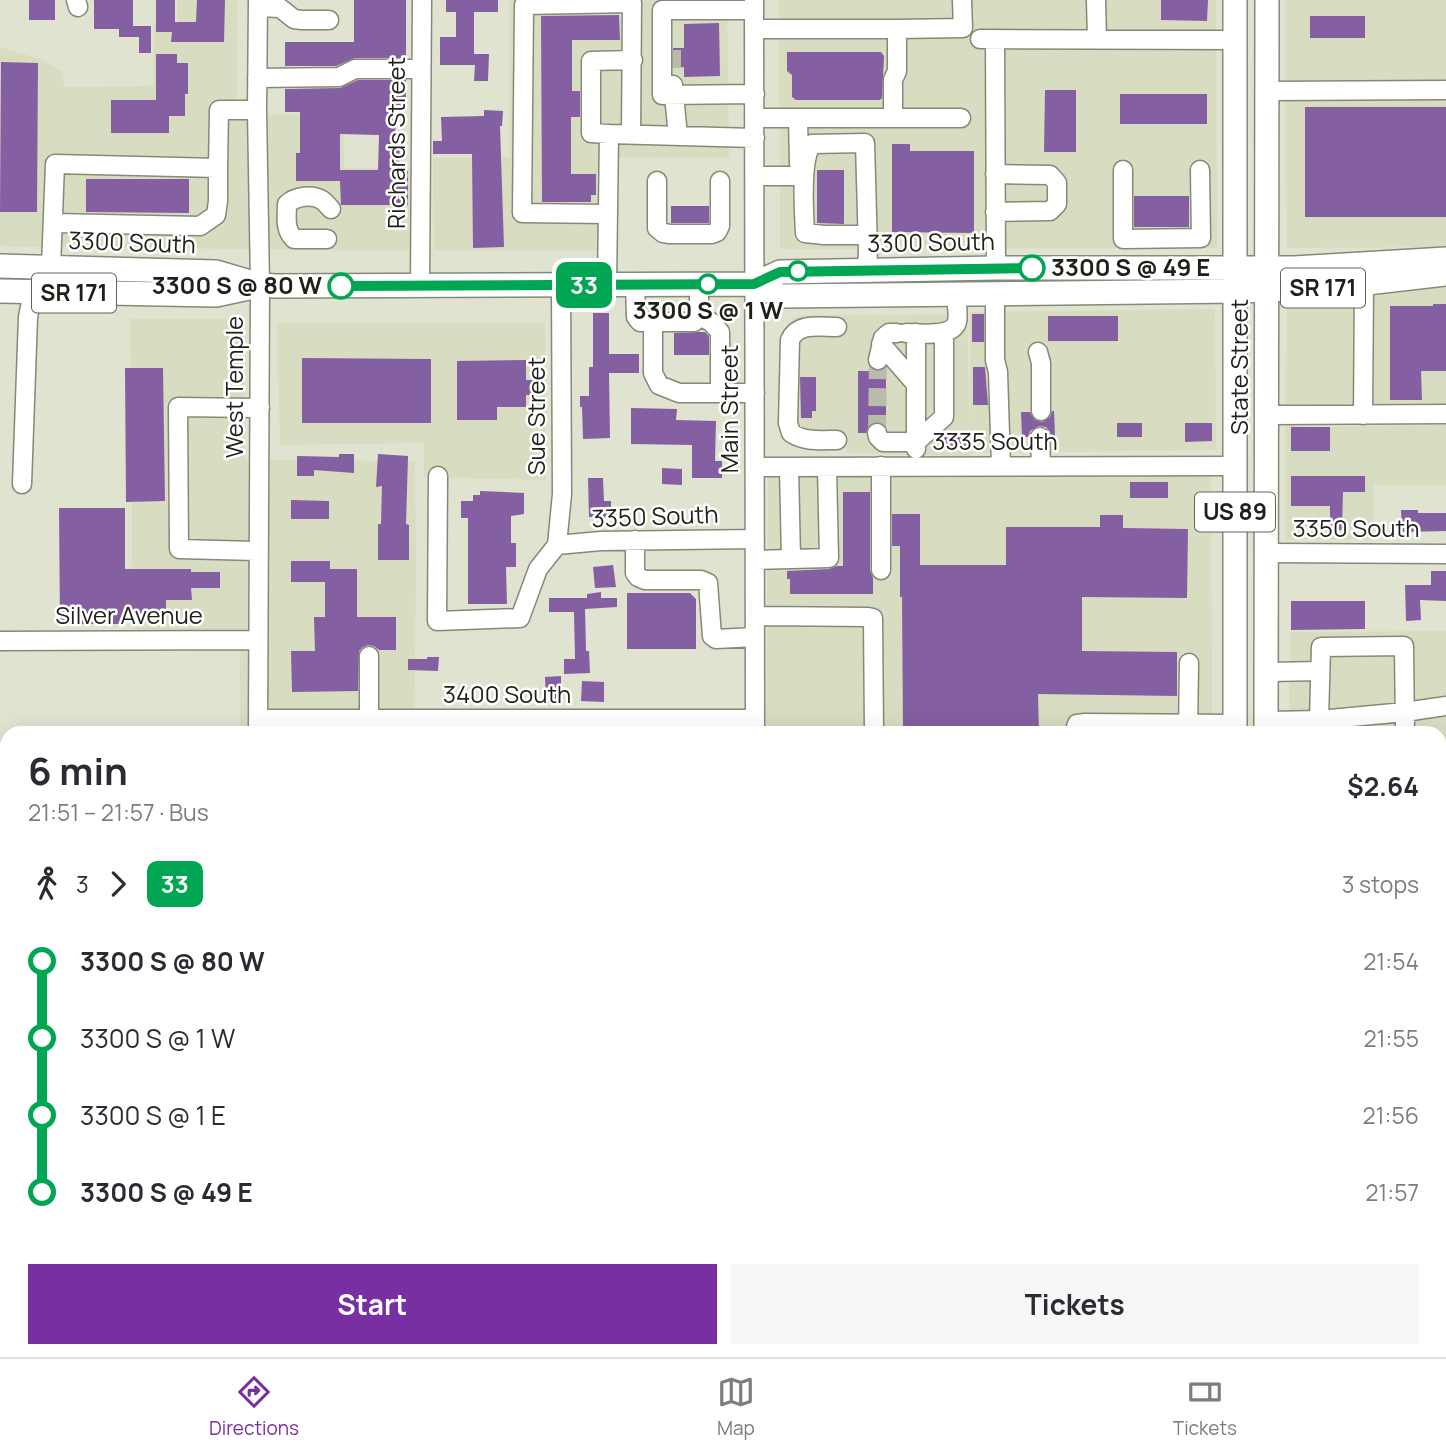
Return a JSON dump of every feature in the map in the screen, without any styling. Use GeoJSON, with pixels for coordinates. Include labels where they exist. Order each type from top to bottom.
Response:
{"type":"FeatureCollection","features":[{"type":"Feature","properties":{"kind":"main road","name":"State Street"},"geometry":{"type":"LineString","coordinates":[[1235,0],[1235,726]]}},
{"type":"Feature","properties":{"kind":"main road","name":"State Street"},"geometry":{"type":"LineString","coordinates":[[1266,726],[1267,0]]}},
{"type":"Feature","properties":{"kind":"main road","name":"3300 South"},"geometry":{"type":"LineString","coordinates":[[754,284],[781,296],[1236,291],[1266,279],[1330,267],[1446,259]]}},
{"type":"Feature","properties":{"kind":"main road","name":"3300 South"},"geometry":{"type":"LineString","coordinates":[[0,266],[216,272],[260,285]]}},
{"type":"Feature","properties":{"kind":"main road","name":"3300 South"},"geometry":{"type":"LineString","coordinates":[[0,291],[216,295],[260,285],[754,284],[780,272],[996,268],[1236,268],[1266,279],[1324,288],[1446,274]]}},
{"type":"Feature","properties":{"kind":"street","name":"Richards Street"},"geometry":{"type":"LineString","coordinates":[[420,286],[422,0]]}},
{"type":"Feature","properties":{"kind":"street"},"geometry":{"type":"LineString","coordinates":[[754,29],[963,28],[962,0]]}},
{"type":"Feature","properties":{"kind":"street"},"geometry":{"type":"LineString","coordinates":[[1096,0],[1097,39]]}},
{"type":"Feature","properties":{"kind":"street"},"geometry":{"type":"LineString","coordinates":[[258,3],[280,8],[294,19],[328,20]]}},
{"type":"Feature","properties":{"kind":"street","name":"West Temple"},"geometry":{"type":"LineString","coordinates":[[258,3],[258,726]]}},
{"type":"Feature","properties":{"kind":"street"},"geometry":{"type":"LineString","coordinates":[[608,214],[522,213],[524,5],[632,3],[631,135]]}},
{"type":"Feature","properties":{"kind":"street"},"geometry":{"type":"LineString","coordinates":[[678,136],[667,95],[662,9],[754,5]]}},
{"type":"Feature","properties":{"kind":"street","name":"Main Street"},"geometry":{"type":"LineString","coordinates":[[754,5],[755,726]]}},
{"type":"Feature","properties":{"kind":"street"},"geometry":{"type":"LineString","coordinates":[[673,9],[673,48]]}},
{"type":"Feature","properties":{"kind":"street"},"geometry":{"type":"LineString","coordinates":[[893,118],[897,29]]}},
{"type":"Feature","properties":{"kind":"street"},"geometry":{"type":"LineString","coordinates":[[996,268],[995,174],[988,39],[1235,40]]}},
{"type":"Feature","properties":{"kind":"street"},"geometry":{"type":"LineString","coordinates":[[632,60],[591,61],[591,133],[755,138]]}},
{"type":"Feature","properties":{"kind":"street"},"geometry":{"type":"LineString","coordinates":[[667,95],[672,68]]}},
{"type":"Feature","properties":{"kind":"street"},"geometry":{"type":"LineString","coordinates":[[257,78],[339,77],[355,69],[421,69]]}},
{"type":"Feature","properties":{"kind":"street"},"geometry":{"type":"LineString","coordinates":[[1267,91],[1446,90]]}},
{"type":"Feature","properties":{"kind":"street"},"geometry":{"type":"LineString","coordinates":[[667,95],[755,94]]}},
{"type":"Feature","properties":{"kind":"street"},"geometry":{"type":"LineString","coordinates":[[53,223],[201,226],[216,215],[219,110],[257,110]]}},
{"type":"Feature","properties":{"kind":"street"},"geometry":{"type":"LineString","coordinates":[[755,118],[961,118]]}},
{"type":"Feature","properties":{"kind":"street"},"geometry":{"type":"LineString","coordinates":[[798,118],[800,167],[804,176]]}},
{"type":"Feature","properties":{"kind":"street"},"geometry":{"type":"LineString","coordinates":[[865,119],[867,270]]}},
{"type":"Feature","properties":{"kind":"street"},"geometry":{"type":"LineString","coordinates":[[607,285],[608,134]]}},
{"type":"Feature","properties":{"kind":"street"},"geometry":{"type":"LineString","coordinates":[[865,143],[812,144],[808,149],[804,176],[804,233],[824,236],[868,235]]}},
{"type":"Feature","properties":{"kind":"street"},"geometry":{"type":"LineString","coordinates":[[22,484],[28,317],[33,292],[51,267],[55,164],[218,168]]}},
{"type":"Feature","properties":{"kind":"street"},"geometry":{"type":"LineString","coordinates":[[1124,170],[1123,239],[1201,238],[1200,170]]}},
{"type":"Feature","properties":{"kind":"street"},"geometry":{"type":"LineString","coordinates":[[995,174],[1051,174],[1057,183],[1057,204],[1050,211],[995,212]]}},
{"type":"Feature","properties":{"kind":"street"},"geometry":{"type":"LineString","coordinates":[[755,176],[804,176]]}},
{"type":"Feature","properties":{"kind":"street"},"geometry":{"type":"LineString","coordinates":[[656,181],[657,228],[670,234],[717,232],[720,226],[720,181]]}},
{"type":"Feature","properties":{"kind":"street"},"geometry":{"type":"LineString","coordinates":[[327,239],[294,239],[288,233],[287,204],[294,198],[306,197],[321,199],[331,209]]}},
{"type":"Feature","properties":{"kind":"street"},"geometry":{"type":"LineString","coordinates":[[1363,415],[1364,284]]}},
{"type":"Feature","properties":{"kind":"street","name":"Sue Street"},"geometry":{"type":"LineString","coordinates":[[557,545],[562,494],[561,285]]}},
{"type":"Feature","properties":{"kind":"street"},"geometry":{"type":"LineString","coordinates":[[635,285],[653,373],[659,385],[679,393],[755,393]]}},
{"type":"Feature","properties":{"kind":"street"},"geometry":{"type":"LineString","coordinates":[[644,320],[694,322],[699,316],[699,285]]}},
{"type":"Feature","properties":{"kind":"street"},"geometry":{"type":"LineString","coordinates":[[995,293],[995,360],[998,372],[1001,466]]}},
{"type":"Feature","properties":{"kind":"street"},"geometry":{"type":"LineString","coordinates":[[915,383],[879,352],[883,338],[889,332],[944,333],[952,329],[957,323],[956,294]]}},
{"type":"Feature","properties":{"kind":"street"},"geometry":{"type":"LineString","coordinates":[[699,316],[711,322],[720,332],[720,393]]}},
{"type":"Feature","properties":{"kind":"street"},"geometry":{"type":"LineString","coordinates":[[837,327],[802,328],[793,332],[790,340],[788,423],[791,433],[798,438],[837,440]]}},
{"type":"Feature","properties":{"kind":"street"},"geometry":{"type":"LineString","coordinates":[[906,332],[915,383],[916,467]]}},
{"type":"Feature","properties":{"kind":"street"},"geometry":{"type":"LineString","coordinates":[[877,433],[883,442],[916,442],[944,417],[944,333]]}},
{"type":"Feature","properties":{"kind":"street"},"geometry":{"type":"LineString","coordinates":[[1038,352],[1041,363],[1041,411]]}},
{"type":"Feature","properties":{"kind":"street"},"geometry":{"type":"LineString","coordinates":[[258,551],[180,549],[178,407],[260,408]]}},
{"type":"Feature","properties":{"kind":"street"},"geometry":{"type":"LineString","coordinates":[[1267,415],[1446,414]]}},
{"type":"Feature","properties":{"kind":"street"},"geometry":{"type":"LineString","coordinates":[[1040,437],[1041,466]]}},
{"type":"Feature","properties":{"kind":"street","name":"3335 South"},"geometry":{"type":"LineString","coordinates":[[755,467],[1235,466]]}},
{"type":"Feature","properties":{"kind":"street"},"geometry":{"type":"LineString","coordinates":[[789,467],[792,559]]}},
{"type":"Feature","properties":{"kind":"street"},"geometry":{"type":"LineString","coordinates":[[755,560],[829,558],[827,467]]}},
{"type":"Feature","properties":{"kind":"street"},"geometry":{"type":"LineString","coordinates":[[881,467],[881,570]]}},
{"type":"Feature","properties":{"kind":"street"},"geometry":{"type":"LineString","coordinates":[[438,476],[437,621],[520,618],[538,569],[557,545]]}},
{"type":"Feature","properties":{"kind":"street","name":"3350 South"},"geometry":{"type":"LineString","coordinates":[[557,545],[601,541],[755,539]]}},
{"type":"Feature","properties":{"kind":"street"},"geometry":{"type":"LineString","coordinates":[[635,540],[635,573],[638,577],[645,580],[701,580],[708,583],[712,636],[716,639],[755,637]]}},
{"type":"Feature","properties":{"kind":"street","name":"3350 South"},"geometry":{"type":"LineString","coordinates":[[1267,553],[1446,554]]}},
{"type":"Feature","properties":{"kind":"street"},"geometry":{"type":"LineString","coordinates":[[755,617],[873,618],[874,726]]}},
{"type":"Feature","properties":{"kind":"street","name":"Silver Avenue"},"geometry":{"type":"LineString","coordinates":[[0,641],[258,640]]}},
{"type":"Feature","properties":{"kind":"street"},"geometry":{"type":"LineString","coordinates":[[1405,726],[1405,712],[1404,646],[1321,647],[1319,726],[1405,712],[1446,706]]}},
{"type":"Feature","properties":{"kind":"street"},"geometry":{"type":"LineString","coordinates":[[369,656],[369,719]]}},
{"type":"Feature","properties":{"kind":"street"},"geometry":{"type":"LineString","coordinates":[[1188,726],[1189,663]]}},
{"type":"Feature","properties":{"kind":"street"},"geometry":{"type":"LineString","coordinates":[[1266,672],[1320,671]]}},
{"type":"Feature","properties":{"kind":"street","name":"3400 South"},"geometry":{"type":"LineString","coordinates":[[258,726],[305,726],[369,719],[755,726]]}},
{"type":"Feature","properties":{"kind":"street"},"geometry":{"type":"LineString","coordinates":[[1076,726],[1085,723],[1147,726]]}},
{"type":"Feature","properties":{"kind":"shaded area"},"geometry":{"type":"Polygon","coordinates":[[[177,0],[237,0],[237,115],[343,113],[344,168],[413,168],[414,246],[406,251],[0,246],[0,47],[40,59],[63,72],[64,87],[154,86],[154,23],[177,22],[177,0]]]}},
{"type":"Feature","properties":{"kind":"shaded area"},"geometry":{"type":"Polygon","coordinates":[[[510,0],[727,0],[729,158],[606,158],[604,250],[434,250],[433,158],[510,157],[510,0]]]}},
{"type":"Feature","properties":{"kind":"shaded area"},"geometry":{"type":"Polygon","coordinates":[[[779,0],[1216,0],[1217,248],[780,249],[779,0]]]}},
{"type":"Feature","properties":{"kind":"shaded area"},"geometry":{"type":"Polygon","coordinates":[[[1286,0],[1446,0],[1446,247],[1287,248],[1286,0]]]}},
{"type":"Feature","properties":{"kind":"shaded area"},"geometry":{"type":"Polygon","coordinates":[[[1428,288],[1446,288],[1446,403],[1286,404],[1287,310],[1428,288]]]}},
{"type":"Feature","properties":{"kind":"shaded area"},"geometry":{"type":"Polygon","coordinates":[[[1215,309],[1216,450],[971,453],[970,456],[847,453],[846,444],[827,445],[789,440],[781,376],[785,329],[792,318],[805,315],[967,314],[970,431],[970,312],[1215,309]]]}},
{"type":"Feature","properties":{"kind":"shaded area"},"geometry":{"type":"Polygon","coordinates":[[[130,319],[243,319],[245,460],[415,461],[414,726],[240,726],[240,634],[133,634],[130,319]]]}},
{"type":"Feature","properties":{"kind":"shaded area"},"geometry":{"type":"Polygon","coordinates":[[[277,323],[545,323],[546,480],[424,477],[424,443],[280,445],[277,323]]]}},
{"type":"Feature","properties":{"kind":"shaded area"},"geometry":{"type":"Polygon","coordinates":[[[1446,425],[1446,485],[1374,485],[1374,540],[1286,540],[1285,426],[1446,425]]]}},
{"type":"Feature","properties":{"kind":"shaded area"},"geometry":{"type":"Polygon","coordinates":[[[768,472],[1211,474],[1212,726],[766,726],[768,472]]]}},
{"type":"Feature","properties":{"kind":"shaded area"},"geometry":{"type":"Polygon","coordinates":[[[1446,631],[1446,726],[1289,726],[1290,632],[1446,631]]]}},
{"type":"Feature","properties":{"kind":"building"},"geometry":{"type":"Polygon","coordinates":[[[29,0],[55,0],[55,20],[29,20],[29,0]]]}},
{"type":"Feature","properties":{"kind":"building"},"geometry":{"type":"Polygon","coordinates":[[[94,0],[133,0],[133,26],[151,26],[151,53],[139,53],[139,37],[119,37],[119,29],[94,29],[94,0]]]}},
{"type":"Feature","properties":{"kind":"building"},"geometry":{"type":"Polygon","coordinates":[[[156,0],[175,0],[175,22],[196,22],[197,0],[225,0],[224,42],[171,42],[172,32],[156,32],[156,0]]]}},
{"type":"Feature","properties":{"kind":"building"},"geometry":{"type":"Polygon","coordinates":[[[354,0],[406,0],[406,58],[355,58],[336,66],[285,66],[285,42],[354,42],[354,0]]]}},
{"type":"Feature","properties":{"kind":"building"},"geometry":{"type":"Polygon","coordinates":[[[446,0],[498,0],[498,12],[474,12],[474,54],[489,54],[488,81],[474,81],[475,65],[440,65],[440,37],[456,37],[456,12],[446,12],[446,0]]]}},
{"type":"Feature","properties":{"kind":"building"},"geometry":{"type":"Polygon","coordinates":[[[1161,0],[1208,0],[1207,21],[1161,20],[1161,0]]]}},
{"type":"Feature","properties":{"kind":"building"},"geometry":{"type":"Polygon","coordinates":[[[619,15],[620,40],[572,40],[572,91],[580,91],[580,117],[571,117],[571,174],[596,174],[596,195],[591,195],[591,202],[542,202],[541,16],[619,15]]]}},
{"type":"Feature","properties":{"kind":"building"},"geometry":{"type":"Polygon","coordinates":[[[1310,16],[1365,16],[1365,38],[1310,38],[1310,16]]]}},
{"type":"Feature","properties":{"kind":"building"},"geometry":{"type":"Polygon","coordinates":[[[719,23],[720,76],[684,77],[684,67],[673,68],[673,48],[684,48],[684,24],[719,23]]]}},
{"type":"Feature","properties":{"kind":"building"},"geometry":{"type":"Polygon","coordinates":[[[787,52],[881,52],[884,56],[882,98],[796,100],[792,97],[792,75],[787,71],[787,52]]]}},
{"type":"Feature","properties":{"kind":"building"},"geometry":{"type":"Polygon","coordinates":[[[156,54],[177,54],[177,63],[188,63],[185,116],[169,116],[169,133],[111,133],[111,100],[156,100],[156,54]]]}},
{"type":"Feature","properties":{"kind":"building"},"geometry":{"type":"Polygon","coordinates":[[[1,62],[38,63],[37,212],[0,212],[1,62]]]}},
{"type":"Feature","properties":{"kind":"building"},"geometry":{"type":"Polygon","coordinates":[[[358,80],[406,80],[406,105],[396,105],[395,142],[400,142],[399,170],[408,170],[408,205],[341,205],[340,181],[296,181],[296,153],[300,153],[300,112],[285,112],[285,89],[340,88],[358,80]],[[340,134],[340,170],[378,170],[379,135],[340,134]]]}},
{"type":"Feature","properties":{"kind":"building"},"geometry":{"type":"Polygon","coordinates":[[[1045,90],[1076,90],[1076,152],[1044,152],[1045,90]]]}},
{"type":"Feature","properties":{"kind":"building"},"geometry":{"type":"Polygon","coordinates":[[[1120,94],[1207,94],[1207,124],[1120,124],[1120,94]]]}},
{"type":"Feature","properties":{"kind":"building"},"geometry":{"type":"Polygon","coordinates":[[[1305,107],[1446,107],[1446,217],[1305,217],[1305,107]]]}},
{"type":"Feature","properties":{"kind":"building"},"geometry":{"type":"Polygon","coordinates":[[[484,110],[503,111],[500,126],[504,247],[473,248],[472,154],[433,154],[433,141],[442,141],[441,117],[484,116],[484,110]]]}},
{"type":"Feature","properties":{"kind":"building"},"geometry":{"type":"Polygon","coordinates":[[[892,144],[910,144],[910,151],[974,151],[974,233],[892,232],[892,144]]]}},
{"type":"Feature","properties":{"kind":"building"},"geometry":{"type":"Polygon","coordinates":[[[817,170],[844,170],[844,224],[817,223],[817,170]]]}},
{"type":"Feature","properties":{"kind":"building"},"geometry":{"type":"Polygon","coordinates":[[[86,179],[189,179],[189,213],[86,212],[86,179]]]}},
{"type":"Feature","properties":{"kind":"building"},"geometry":{"type":"Polygon","coordinates":[[[1134,196],[1189,196],[1189,227],[1134,227],[1134,196]]]}},
{"type":"Feature","properties":{"kind":"building"},"geometry":{"type":"Polygon","coordinates":[[[671,206],[709,206],[709,223],[671,223],[671,206]]]}},
{"type":"Feature","properties":{"kind":"building"},"geometry":{"type":"Polygon","coordinates":[[[1446,304],[1446,371],[1421,371],[1422,400],[1390,400],[1390,306],[1446,304]]]}},
{"type":"Feature","properties":{"kind":"building"},"geometry":{"type":"Polygon","coordinates":[[[593,313],[609,313],[609,354],[639,354],[639,373],[609,373],[610,438],[583,439],[580,396],[589,396],[589,367],[593,367],[593,313]]]}},
{"type":"Feature","properties":{"kind":"building"},"geometry":{"type":"Polygon","coordinates":[[[972,314],[984,314],[984,342],[972,342],[972,314]]]}},
{"type":"Feature","properties":{"kind":"building"},"geometry":{"type":"Polygon","coordinates":[[[1048,316],[1118,316],[1118,341],[1048,341],[1048,316]]]}},
{"type":"Feature","properties":{"kind":"building"},"geometry":{"type":"Polygon","coordinates":[[[705,332],[709,336],[709,355],[674,355],[674,333],[705,332]]]}},
{"type":"Feature","properties":{"kind":"building"},"geometry":{"type":"Polygon","coordinates":[[[302,358],[431,359],[431,423],[302,423],[302,358]]]}},
{"type":"Feature","properties":{"kind":"building"},"geometry":{"type":"Polygon","coordinates":[[[526,360],[526,380],[536,380],[536,395],[526,395],[526,407],[497,407],[497,420],[457,420],[457,361],[526,360]]]}},
{"type":"Feature","properties":{"kind":"building"},"geometry":{"type":"Polygon","coordinates":[[[869,367],[876,371],[886,368],[886,426],[875,422],[869,425],[866,433],[858,433],[858,371],[869,371],[869,367]]]}},
{"type":"Feature","properties":{"kind":"building"},"geometry":{"type":"Polygon","coordinates":[[[973,367],[985,367],[988,405],[973,405],[973,367]]]}},
{"type":"Feature","properties":{"kind":"building"},"geometry":{"type":"Polygon","coordinates":[[[125,368],[163,368],[165,501],[126,502],[125,368]]]}},
{"type":"Feature","properties":{"kind":"building"},"geometry":{"type":"Polygon","coordinates":[[[800,377],[816,377],[816,411],[812,411],[812,418],[801,418],[800,377]]]}},
{"type":"Feature","properties":{"kind":"building"},"geometry":{"type":"Polygon","coordinates":[[[631,408],[677,409],[676,420],[716,421],[715,461],[722,461],[722,478],[692,478],[692,445],[631,444],[631,408]]]}},
{"type":"Feature","properties":{"kind":"building"},"geometry":{"type":"Polygon","coordinates":[[[1052,411],[1055,436],[1051,436],[1046,427],[1039,426],[1030,431],[1029,437],[1022,437],[1021,412],[1030,412],[1035,420],[1042,422],[1050,417],[1052,411]]]}},
{"type":"Feature","properties":{"kind":"building"},"geometry":{"type":"Polygon","coordinates":[[[1117,423],[1142,423],[1142,437],[1117,437],[1117,423]]]}},
{"type":"Feature","properties":{"kind":"building"},"geometry":{"type":"Polygon","coordinates":[[[1185,423],[1212,423],[1212,441],[1185,442],[1185,423]]]}},
{"type":"Feature","properties":{"kind":"building"},"geometry":{"type":"Polygon","coordinates":[[[1291,427],[1330,427],[1330,451],[1291,451],[1291,427]]]}},
{"type":"Feature","properties":{"kind":"building"},"geometry":{"type":"Polygon","coordinates":[[[945,431],[969,432],[969,448],[940,448],[940,436],[945,431]]]}},
{"type":"Feature","properties":{"kind":"building"},"geometry":{"type":"Polygon","coordinates":[[[339,454],[354,454],[354,473],[314,470],[314,476],[297,476],[297,456],[339,457],[339,454]]]}},
{"type":"Feature","properties":{"kind":"building"},"geometry":{"type":"Polygon","coordinates":[[[378,454],[408,456],[406,524],[409,525],[409,560],[378,560],[382,486],[376,487],[378,454]]]}},
{"type":"Feature","properties":{"kind":"building"},"geometry":{"type":"Polygon","coordinates":[[[662,468],[682,469],[682,485],[662,484],[662,468]]]}},
{"type":"Feature","properties":{"kind":"building"},"geometry":{"type":"Polygon","coordinates":[[[1291,476],[1365,476],[1365,492],[1343,492],[1342,530],[1330,530],[1330,506],[1291,506],[1291,476]]]}},
{"type":"Feature","properties":{"kind":"building"},"geometry":{"type":"Polygon","coordinates":[[[588,478],[603,478],[604,501],[611,501],[611,517],[589,517],[588,478]]]}},
{"type":"Feature","properties":{"kind":"building"},"geometry":{"type":"Polygon","coordinates":[[[1130,482],[1168,482],[1168,498],[1130,498],[1130,482]]]}},
{"type":"Feature","properties":{"kind":"building"},"geometry":{"type":"Polygon","coordinates":[[[480,491],[524,493],[524,514],[511,516],[511,543],[516,543],[516,567],[506,567],[507,604],[468,604],[468,518],[461,518],[461,501],[473,501],[473,495],[480,495],[480,491]]]}},
{"type":"Feature","properties":{"kind":"building"},"geometry":{"type":"Polygon","coordinates":[[[843,492],[870,492],[870,570],[873,594],[790,594],[787,571],[843,566],[843,492]]]}},
{"type":"Feature","properties":{"kind":"building"},"geometry":{"type":"Polygon","coordinates":[[[291,500],[329,501],[329,519],[291,519],[291,500]]]}},
{"type":"Feature","properties":{"kind":"building"},"geometry":{"type":"Polygon","coordinates":[[[59,508],[125,508],[125,569],[220,572],[220,588],[191,588],[192,600],[166,600],[166,612],[147,612],[147,621],[125,621],[123,624],[60,624],[59,508]]]}},
{"type":"Feature","properties":{"kind":"building"},"geometry":{"type":"Polygon","coordinates":[[[1401,510],[1446,513],[1446,531],[1402,532],[1401,510]]]}},
{"type":"Feature","properties":{"kind":"building"},"geometry":{"type":"Polygon","coordinates":[[[892,514],[920,514],[920,565],[1006,565],[1006,527],[1100,527],[1100,515],[1123,515],[1123,528],[1188,529],[1187,598],[1082,597],[1082,651],[1177,652],[1177,696],[1038,694],[1039,726],[903,726],[900,546],[892,546],[892,514]]]}},
{"type":"Feature","properties":{"kind":"building"},"geometry":{"type":"Polygon","coordinates":[[[291,561],[330,561],[330,569],[357,569],[357,617],[396,617],[396,650],[379,650],[368,645],[359,651],[358,691],[292,692],[291,651],[315,651],[314,617],[325,617],[325,582],[291,582],[291,561]]]}},
{"type":"Feature","properties":{"kind":"building"},"geometry":{"type":"Polygon","coordinates":[[[613,565],[616,587],[595,588],[593,567],[613,565]]]}},
{"type":"Feature","properties":{"kind":"building"},"geometry":{"type":"Polygon","coordinates":[[[1431,571],[1446,571],[1446,601],[1420,600],[1421,620],[1406,621],[1405,585],[1431,585],[1431,571]]]}},
{"type":"Feature","properties":{"kind":"building"},"geometry":{"type":"Polygon","coordinates":[[[601,592],[601,598],[617,598],[617,607],[585,609],[586,651],[589,651],[590,673],[564,674],[564,659],[575,659],[574,612],[549,612],[549,598],[587,598],[587,594],[601,592]]]}},
{"type":"Feature","properties":{"kind":"building"},"geometry":{"type":"Polygon","coordinates":[[[627,593],[690,593],[696,599],[696,649],[627,649],[627,593]]]}},
{"type":"Feature","properties":{"kind":"building"},"geometry":{"type":"Polygon","coordinates":[[[1291,601],[1365,601],[1365,629],[1291,630],[1291,601]]]}},
{"type":"Feature","properties":{"kind":"building"},"geometry":{"type":"Polygon","coordinates":[[[439,657],[438,671],[408,670],[408,659],[439,657]]]}},
{"type":"Feature","properties":{"kind":"building"},"geometry":{"type":"Polygon","coordinates":[[[561,676],[561,703],[546,703],[545,677],[561,676]]]}},
{"type":"Feature","properties":{"kind":"building"},"geometry":{"type":"Polygon","coordinates":[[[582,681],[604,682],[604,702],[581,701],[582,681]]]}},
{"type":"Feature","properties":{"kind":"tunnel"},"geometry":{"type":"LineString","coordinates":[[672,48],[672,68]]}},
{"type":"Feature","properties":{"kind":"tunnel"},"geometry":{"type":"LineString","coordinates":[[877,433],[878,360]]}},
{"type":"Feature","properties":{"kind":"bus line","name":"33"},"geometry":{"type":"LineString","coordinates":[[341,286],[754,284],[780,272],[1032,268]]}},
{"type":"Feature","properties":{"kind":"place","name":"3300 S @ 49 E"},"geometry":{"type":"Point","coordinates":[1032,268]}},
{"type":"Feature","properties":{"kind":"place","name":"3300 S @ 1 W"},"geometry":{"type":"Point","coordinates":[708,284]}},
{"type":"Feature","properties":{"kind":"place","name":"3300 S @ 80 W"},"geometry":{"type":"Point","coordinates":[341,286]}}]}
